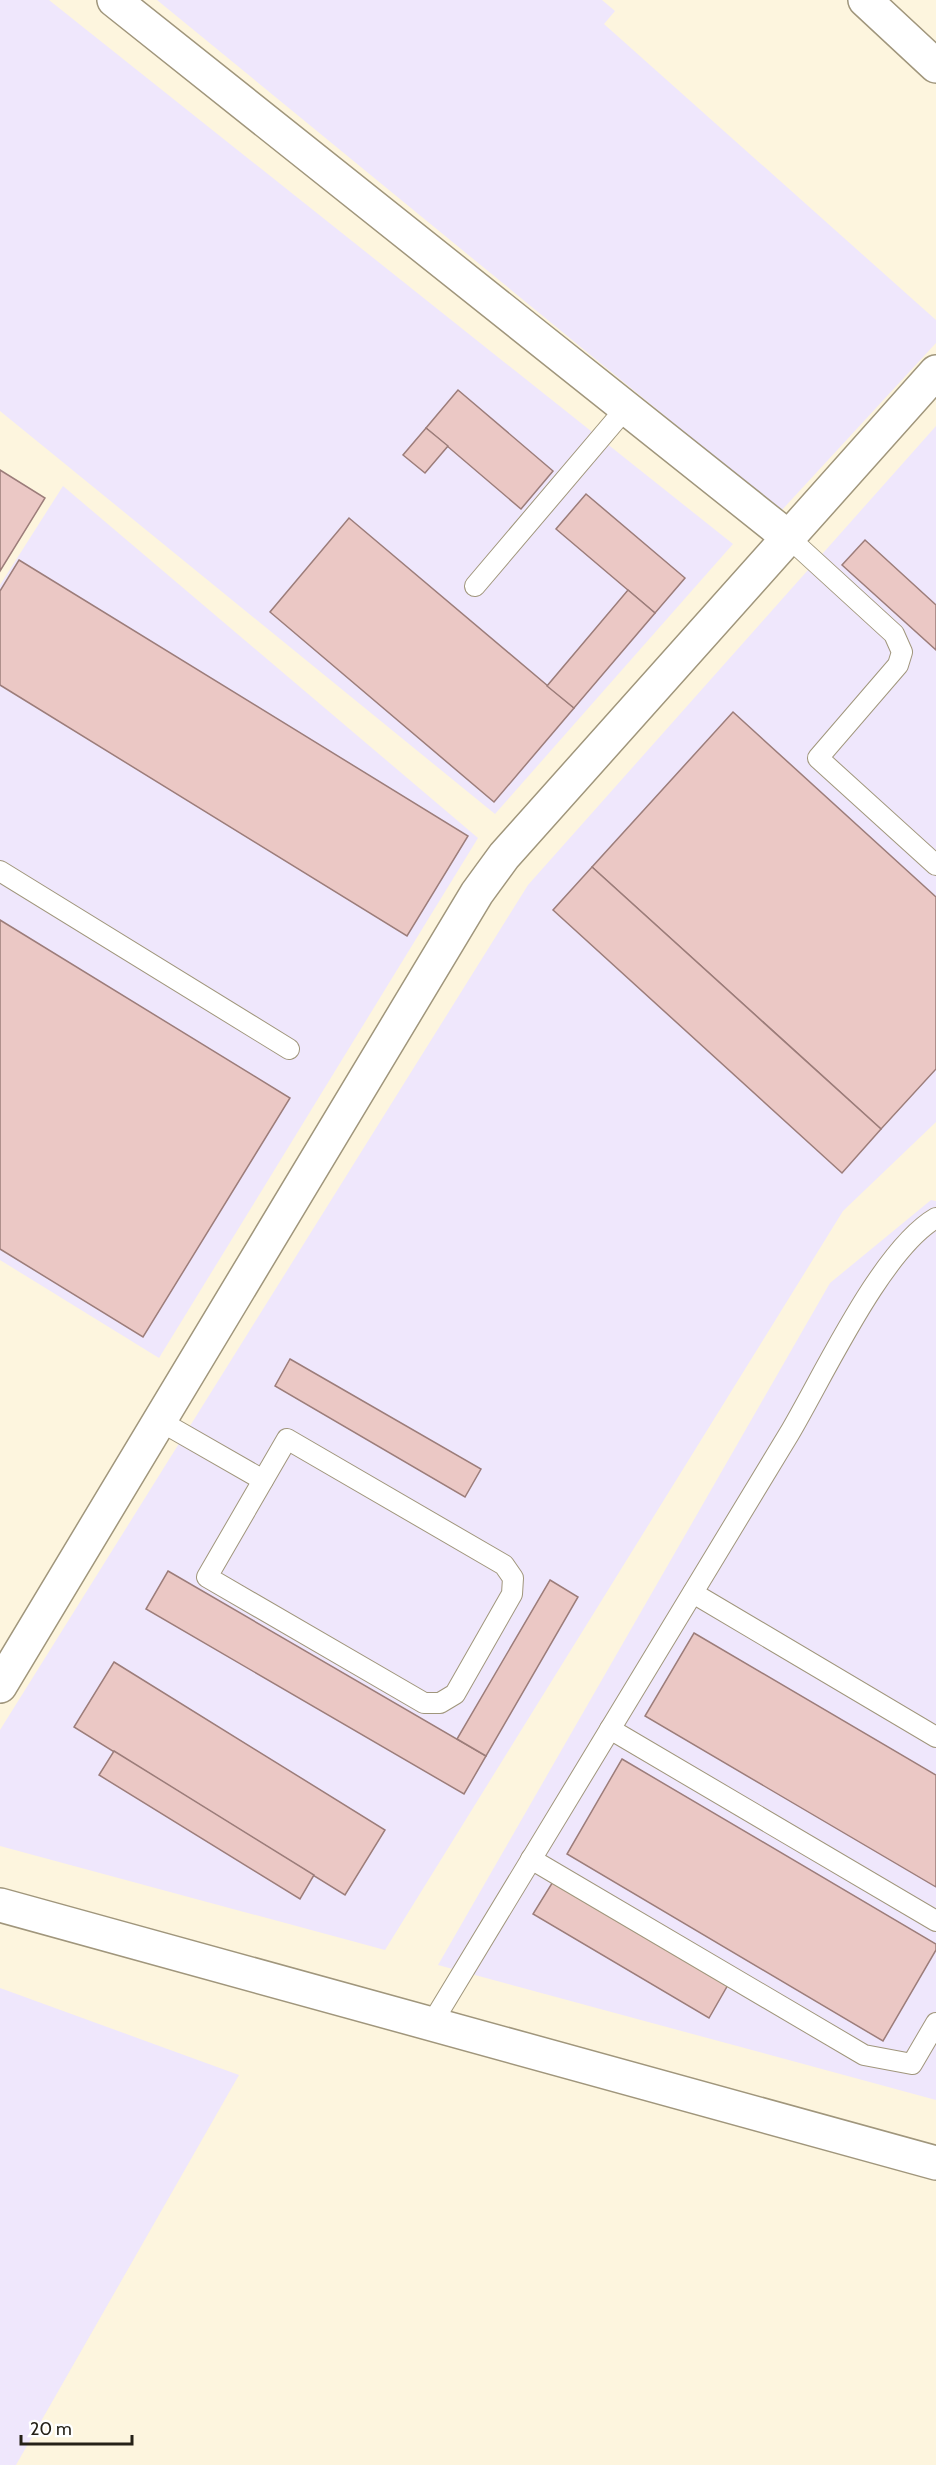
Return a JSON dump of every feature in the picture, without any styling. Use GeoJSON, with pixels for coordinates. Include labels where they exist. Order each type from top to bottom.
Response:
{"type":"FeatureCollection","features":[{"type":"Feature","properties":{"kind":"street"},"geometry":{"type":"LineString","coordinates":[[114,0],[788,537]]}},
{"type":"Feature","properties":{"kind":"street"},"geometry":{"type":"LineString","coordinates":[[865,0],[936,66]]}},
{"type":"Feature","properties":{"kind":"street"},"geometry":{"type":"LineString","coordinates":[[0,1686],[477,893],[504,856],[936,372]]}},
{"type":"Feature","properties":{"kind":"street"},"geometry":{"type":"LineString","coordinates":[[0,1905],[936,2163]]}},
{"type":"Feature","properties":{"kind":"lane"},"geometry":{"type":"LineString","coordinates":[[475,586],[626,408]]}},
{"type":"Feature","properties":{"kind":"lane"},"geometry":{"type":"LineString","coordinates":[[788,537],[894,634],[902,652],[898,664],[818,758],[936,865]]}},
{"type":"Feature","properties":{"kind":"lane"},"geometry":{"type":"LineString","coordinates":[[0,871],[289,1049]]}},
{"type":"Feature","properties":{"kind":"lane"},"geometry":{"type":"LineString","coordinates":[[432,2023],[805,1407],[865,1301],[918,1231],[936,1218]]}},
{"type":"Feature","properties":{"kind":"lane"},"geometry":{"type":"LineString","coordinates":[[160,1421],[263,1480]]}},
{"type":"Feature","properties":{"kind":"lane"},"geometry":{"type":"LineString","coordinates":[[287,1439],[504,1565],[513,1578],[512,1594],[455,1694],[440,1703],[424,1703],[207,1577],[263,1480],[287,1439]]}},
{"type":"Feature","properties":{"kind":"lane"},"geometry":{"type":"LineString","coordinates":[[693,1593],[936,1737]]}},
{"type":"Feature","properties":{"kind":"lane"},"geometry":{"type":"LineString","coordinates":[[610,1729],[936,1921]]}},
{"type":"Feature","properties":{"kind":"lane"},"geometry":{"type":"LineString","coordinates":[[531,1859],[864,2055],[912,2064],[936,2023]]}},
{"type":"Feature","properties":{"kind":"shaded area"},"geometry":{"type":"Polygon","coordinates":[[[0,0],[49,0],[733,544],[495,814],[0,411],[0,0]]]}},
{"type":"Feature","properties":{"kind":"shaded area"},"geometry":{"type":"Polygon","coordinates":[[[157,0],[602,0],[615,11],[604,24],[936,320],[936,343],[781,511],[157,0]]]}},
{"type":"Feature","properties":{"kind":"shaded area"},"geometry":{"type":"Polygon","coordinates":[[[936,426],[936,1122],[843,1211],[385,1950],[0,1846],[0,1730],[528,885],[936,426]]]}},
{"type":"Feature","properties":{"kind":"shaded area"},"geometry":{"type":"Polygon","coordinates":[[[63,486],[478,838],[159,1358],[0,1260],[0,585],[63,486]]]}},
{"type":"Feature","properties":{"kind":"shaded area"},"geometry":{"type":"Polygon","coordinates":[[[931,1200],[936,1201],[936,2100],[438,1965],[830,1283],[931,1200]]]}},
{"type":"Feature","properties":{"kind":"shaded area"},"geometry":{"type":"Polygon","coordinates":[[[0,1988],[239,2075],[16,2465],[0,2465],[0,1988]]]}},
{"type":"Feature","properties":{"kind":"building"},"geometry":{"type":"Polygon","coordinates":[[[458,390],[553,471],[521,509],[426,428],[458,390]]]}},
{"type":"Feature","properties":{"kind":"building"},"geometry":{"type":"Polygon","coordinates":[[[426,428],[448,446],[425,473],[403,455],[426,428]]]}},
{"type":"Feature","properties":{"kind":"building"},"geometry":{"type":"Polygon","coordinates":[[[0,470],[45,498],[0,571],[0,470]]]}},
{"type":"Feature","properties":{"kind":"building"},"geometry":{"type":"Polygon","coordinates":[[[586,494],[685,578],[655,613],[556,529],[586,494]]]}},
{"type":"Feature","properties":{"kind":"building"},"geometry":{"type":"Polygon","coordinates":[[[349,518],[574,708],[494,802],[270,612],[349,518]]]}},
{"type":"Feature","properties":{"kind":"building"},"geometry":{"type":"Polygon","coordinates":[[[865,540],[936,605],[936,650],[842,565],[865,540]]]}},
{"type":"Feature","properties":{"kind":"building"},"geometry":{"type":"Polygon","coordinates":[[[19,560],[468,836],[407,936],[0,685],[0,591],[19,560]]]}},
{"type":"Feature","properties":{"kind":"building"},"geometry":{"type":"Polygon","coordinates":[[[628,590],[655,613],[574,708],[547,686],[628,590]]]}},
{"type":"Feature","properties":{"kind":"building"},"geometry":{"type":"Polygon","coordinates":[[[733,712],[936,897],[936,1069],[881,1129],[592,867],[733,712]]]}},
{"type":"Feature","properties":{"kind":"building"},"geometry":{"type":"Polygon","coordinates":[[[592,867],[881,1129],[842,1173],[553,910],[592,867]]]}},
{"type":"Feature","properties":{"kind":"building"},"geometry":{"type":"Polygon","coordinates":[[[0,920],[290,1098],[143,1337],[0,1249],[0,920]]]}},
{"type":"Feature","properties":{"kind":"building"},"geometry":{"type":"Polygon","coordinates":[[[290,1359],[481,1469],[465,1497],[275,1386],[290,1359]]]}},
{"type":"Feature","properties":{"kind":"building"},"geometry":{"type":"Polygon","coordinates":[[[168,1571],[486,1756],[464,1794],[146,1609],[168,1571]]]}},
{"type":"Feature","properties":{"kind":"building"},"geometry":{"type":"Polygon","coordinates":[[[550,1580],[578,1597],[486,1756],[457,1739],[550,1580]]]}},
{"type":"Feature","properties":{"kind":"building"},"geometry":{"type":"Polygon","coordinates":[[[694,1633],[936,1775],[936,1887],[645,1716],[694,1633]]]}},
{"type":"Feature","properties":{"kind":"building"},"geometry":{"type":"Polygon","coordinates":[[[114,1662],[385,1830],[345,1895],[74,1727],[114,1662]]]}},
{"type":"Feature","properties":{"kind":"building"},"geometry":{"type":"Polygon","coordinates":[[[114,1751],[314,1875],[300,1899],[99,1775],[114,1751]]]}},
{"type":"Feature","properties":{"kind":"building"},"geometry":{"type":"Polygon","coordinates":[[[622,1759],[936,1944],[936,1950],[883,2041],[567,1854],[622,1759]]]}},
{"type":"Feature","properties":{"kind":"building"},"geometry":{"type":"Polygon","coordinates":[[[554,1880],[729,1983],[709,2018],[533,1914],[554,1880]]]}}]}
